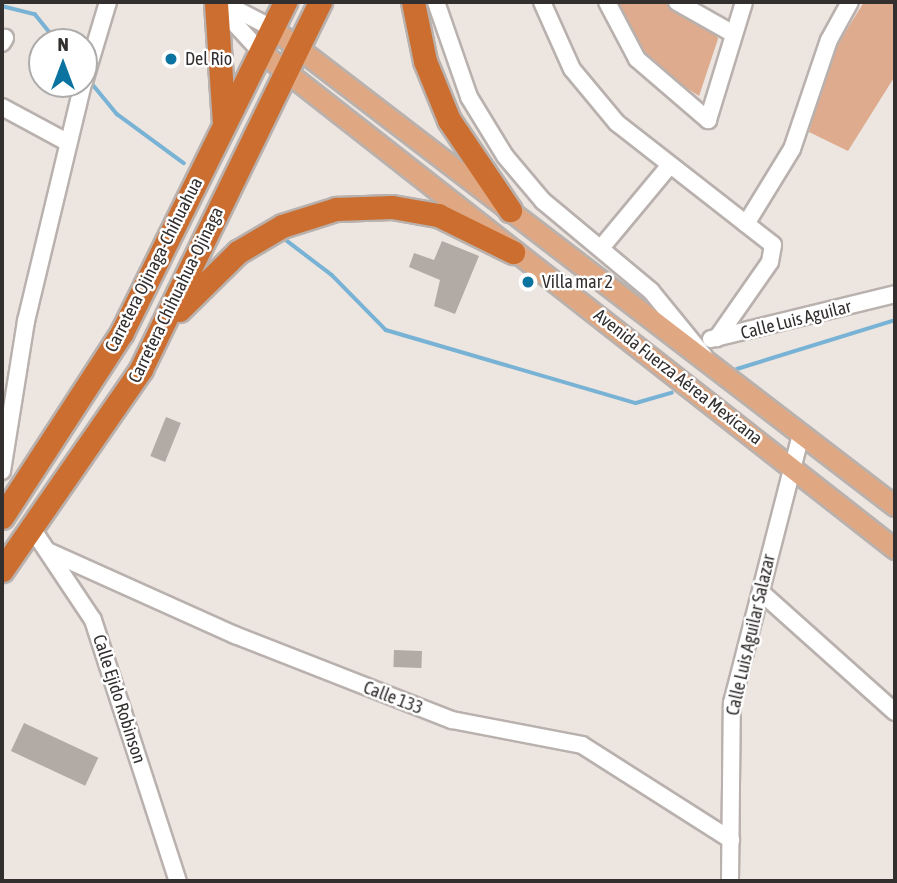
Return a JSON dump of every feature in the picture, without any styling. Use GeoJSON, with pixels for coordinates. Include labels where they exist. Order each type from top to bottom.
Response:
{"type":"FeatureCollection","features":[{"type":"Feature","properties":{"kind":"highway"},"geometry":{"type":"LineString","coordinates":[[220,2],[225,125]]}},
{"type":"Feature","properties":{"kind":"highway","name":"Carretera Ojinaga-Chihuahua"},"geometry":{"type":"LineString","coordinates":[[4,510],[122,332],[285,2]]}},
{"type":"Feature","properties":{"kind":"highway","name":"Carretera Chihuahua-Ojinaga"},"geometry":{"type":"LineString","coordinates":[[2,570],[105,429],[159,334],[320,2]]}},
{"type":"Feature","properties":{"kind":"highway"},"geometry":{"type":"LineString","coordinates":[[413,2],[425,61],[449,120],[510,210]]}},
{"type":"Feature","properties":{"kind":"highway"},"geometry":{"type":"LineString","coordinates":[[159,334],[238,252],[319,213],[368,206],[438,215],[513,252]]}},
{"type":"Feature","properties":{"kind":"main road","name":"Avenida Fuerza Aérea Mexicana"},"geometry":{"type":"LineString","coordinates":[[272,28],[895,506]]}},
{"type":"Feature","properties":{"kind":"main road","name":"Avenida Fuerza Aérea Mexicana"},"geometry":{"type":"LineString","coordinates":[[261,52],[895,549]]}},
{"type":"Feature","properties":{"kind":"street"},"geometry":{"type":"LineString","coordinates":[[98,36],[108,2]]}},
{"type":"Feature","properties":{"kind":"street"},"geometry":{"type":"LineString","coordinates":[[220,2],[272,28]]}},
{"type":"Feature","properties":{"kind":"street"},"geometry":{"type":"LineString","coordinates":[[220,2],[261,52]]}},
{"type":"Feature","properties":{"kind":"street"},"geometry":{"type":"LineString","coordinates":[[436,2],[469,97],[505,156],[543,201],[651,290],[695,342],[711,367]]}},
{"type":"Feature","properties":{"kind":"street"},"geometry":{"type":"LineString","coordinates":[[542,2],[591,94],[669,166],[770,241],[770,262],[717,338]]}},
{"type":"Feature","properties":{"kind":"street"},"geometry":{"type":"LineString","coordinates":[[607,2],[637,59],[706,120],[730,32],[744,2]]}},
{"type":"Feature","properties":{"kind":"street"},"geometry":{"type":"LineString","coordinates":[[677,2],[730,32]]}},
{"type":"Feature","properties":{"kind":"street"},"geometry":{"type":"LineString","coordinates":[[746,224],[792,149],[829,40],[850,2]]}},
{"type":"Feature","properties":{"kind":"street"},"geometry":{"type":"LineString","coordinates":[[2,471],[26,321],[80,98]]}},
{"type":"Feature","properties":{"kind":"street"},"geometry":{"type":"LineString","coordinates":[[2,107],[67,142]]}},
{"type":"Feature","properties":{"kind":"street"},"geometry":{"type":"LineString","coordinates":[[601,248],[669,166]]}},
{"type":"Feature","properties":{"kind":"street","name":"Calle Luis Aguilar"},"geometry":{"type":"LineString","coordinates":[[695,342],[895,294]]}},
{"type":"Feature","properties":{"kind":"street","name":"Calle Luis Aguilar Salazar"},"geometry":{"type":"LineString","coordinates":[[730,881],[732,703],[763,594],[791,466],[801,435]]}},
{"type":"Feature","properties":{"kind":"street","name":"Calle Ejido Robinson"},"geometry":{"type":"LineString","coordinates":[[33,530],[93,620],[178,881]]}},
{"type":"Feature","properties":{"kind":"street","name":"Calle 133"},"geometry":{"type":"LineString","coordinates":[[50,552],[235,635],[452,720],[582,744],[731,840]]}},
{"type":"Feature","properties":{"kind":"street"},"geometry":{"type":"LineString","coordinates":[[763,594],[895,712]]}},
{"type":"Feature","properties":{"kind":"shaded area"},"geometry":{"type":"Polygon","coordinates":[[[615,2],[666,2],[715,32],[718,39],[699,96],[657,69],[631,38],[615,2]]]}},
{"type":"Feature","properties":{"kind":"shaded area"},"geometry":{"type":"Polygon","coordinates":[[[864,2],[895,2],[895,76],[848,151],[809,132],[831,55],[864,2]]]}},
{"type":"Feature","properties":{"kind":"building"},"geometry":{"type":"Polygon","coordinates":[[[442,241],[479,256],[455,314],[434,306],[440,280],[409,267],[414,253],[434,260],[442,241]]]}},
{"type":"Feature","properties":{"kind":"building"},"geometry":{"type":"Polygon","coordinates":[[[166,417],[181,423],[165,462],[150,456],[166,417]]]}},
{"type":"Feature","properties":{"kind":"building"},"geometry":{"type":"Polygon","coordinates":[[[394,650],[422,651],[421,668],[393,667],[394,650]]]}},
{"type":"Feature","properties":{"kind":"building"},"geometry":{"type":"Polygon","coordinates":[[[24,723],[98,758],[85,786],[11,751],[24,723]]]}},
{"type":"Feature","properties":{"kind":"waterway"},"geometry":{"type":"LineString","coordinates":[[2,6],[35,14],[46,28]]}},
{"type":"Feature","properties":{"kind":"waterway"},"geometry":{"type":"LineString","coordinates":[[98,91],[117,114],[184,163]]}},
{"type":"Feature","properties":{"kind":"waterway"},"geometry":{"type":"LineString","coordinates":[[282,237],[332,275],[386,330],[636,403],[672,393]]}},
{"type":"Feature","properties":{"kind":"waterway"},"geometry":{"type":"LineString","coordinates":[[737,369],[895,320]]}},
{"type":"Feature","properties":{"kind":"place","name":"Del Rio"},"geometry":{"type":"Point","coordinates":[171,59]}},
{"type":"Feature","properties":{"kind":"place","name":"Villa mar 2"},"geometry":{"type":"Point","coordinates":[528,282]}}]}
